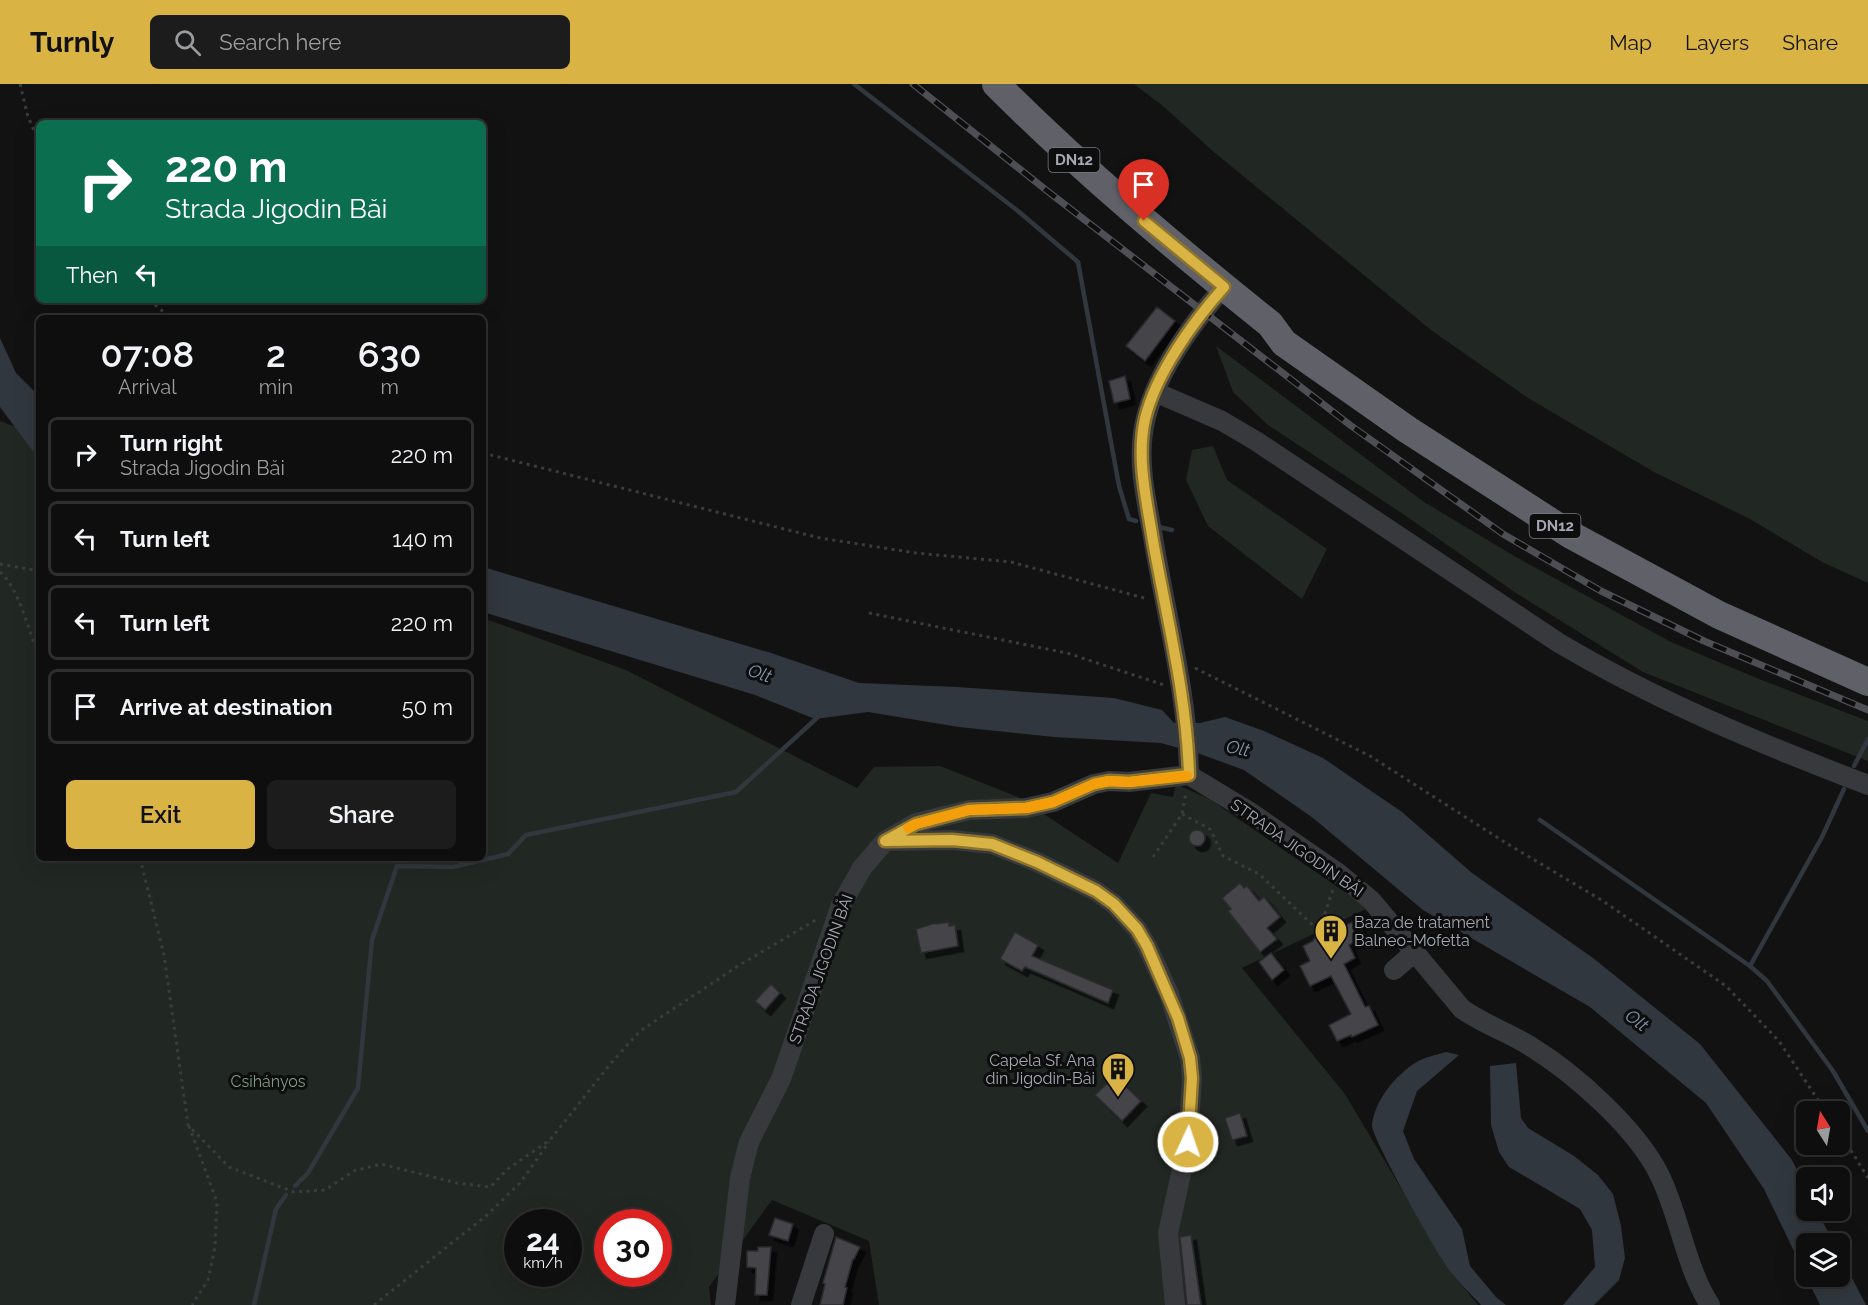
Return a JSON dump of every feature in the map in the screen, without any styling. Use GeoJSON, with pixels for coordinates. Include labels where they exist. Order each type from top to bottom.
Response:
{"type":"FeatureCollection","features":[{"type":"Feature","properties":{"kind":"highway","name":"DN12"},"geometry":{"type":"LineString","coordinates":[[996,84],[1089,173],[1156,232],[1270,324],[1284,343],[1408,430],[1524,507],[1571,535],[1719,615],[1868,682]]}},
{"type":"Feature","properties":{"kind":"highway","name":"DN12"},"geometry":{"type":"LineString","coordinates":[[1270,324],[1294,333],[1416,419],[1578,523],[1725,602],[1818,643],[1868,661]]}},
{"type":"Feature","properties":{"kind":"street"},"geometry":{"type":"LineString","coordinates":[[1189,766],[1184,711],[1147,506],[1142,452],[1146,417],[1155,392],[1172,359],[1203,311],[1224,287]]}},
{"type":"Feature","properties":{"kind":"street"},"geometry":{"type":"LineString","coordinates":[[1155,392],[1222,421],[1256,441],[1550,637],[1611,674],[1701,718],[1868,784]]}},
{"type":"Feature","properties":{"kind":"street","name":"STRADA JIGODIN BĂI"},"geometry":{"type":"LineString","coordinates":[[725,1305],[740,1178],[749,1142],[782,1079],[841,905],[862,868],[885,841],[916,824],[969,810],[1026,808],[1053,802],[1094,784],[1109,781],[1129,782],[1189,766],[1338,873],[1371,900],[1462,1009],[1481,1022],[1530,1046],[1552,1061],[1595,1097],[1624,1126],[1658,1172],[1672,1203],[1697,1279],[1710,1305]]}},
{"type":"Feature","properties":{"kind":"street"},"geometry":{"type":"LineString","coordinates":[[885,841],[952,840],[992,844],[1037,862],[1096,891],[1114,904],[1137,929],[1169,994],[1190,1058],[1192,1078],[1188,1142],[1168,1233],[1175,1305]]}},
{"type":"Feature","properties":{"kind":"street"},"geometry":{"type":"LineString","coordinates":[[1394,970],[1415,952]]}},
{"type":"Feature","properties":{"kind":"street"},"geometry":{"type":"LineString","coordinates":[[801,1305],[824,1233]]}},
{"type":"Feature","properties":{"kind":"path"},"geometry":{"type":"LineString","coordinates":[[20,84],[28,117],[36,134]]}},
{"type":"Feature","properties":{"kind":"path"},"geometry":{"type":"LineString","coordinates":[[153,303],[167,315]]}},
{"type":"Feature","properties":{"kind":"path"},"geometry":{"type":"LineString","coordinates":[[486,454],[820,538],[916,553],[1011,562],[1164,603]]}},
{"type":"Feature","properties":{"kind":"path"},"geometry":{"type":"LineString","coordinates":[[0,564],[36,570]]}},
{"type":"Feature","properties":{"kind":"path"},"geometry":{"type":"LineString","coordinates":[[0,572],[12,588],[36,650]]}},
{"type":"Feature","properties":{"kind":"path"},"geometry":{"type":"LineString","coordinates":[[869,613],[1067,653],[1180,690]]}},
{"type":"Feature","properties":{"kind":"path"},"geometry":{"type":"LineString","coordinates":[[1175,659],[1370,756],[1506,843],[1603,901],[1726,986],[1779,1041],[1819,1101]]}},
{"type":"Feature","properties":{"kind":"path"},"geometry":{"type":"LineString","coordinates":[[1153,857],[1182,814],[1189,766]]}},
{"type":"Feature","properties":{"kind":"path"},"geometry":{"type":"LineString","coordinates":[[1182,814],[1210,829],[1223,856],[1259,874],[1319,931],[1338,873]]}},
{"type":"Feature","properties":{"kind":"path"},"geometry":{"type":"LineString","coordinates":[[141,861],[164,955],[188,1125],[217,1202],[215,1247],[208,1280],[192,1305]]}},
{"type":"Feature","properties":{"kind":"path"},"geometry":{"type":"LineString","coordinates":[[374,1305],[487,1215],[520,1183],[550,1140],[612,1062],[640,1032],[738,966],[841,905]]}},
{"type":"Feature","properties":{"kind":"path"},"geometry":{"type":"LineString","coordinates":[[188,1125],[229,1167],[294,1191],[325,1190],[354,1171],[381,1164],[457,1183],[490,1187],[509,1168],[550,1140]]}},
{"type":"Feature","properties":{"kind":"path"},"geometry":{"type":"LineString","coordinates":[[1850,1149],[1868,1178]]}},
{"type":"Feature","properties":{"kind":"green space"},"geometry":{"type":"Polygon","coordinates":[[[1134,84],[1868,84],[1868,583],[1822,562],[1750,519],[1654,472],[1528,398],[1431,330],[1134,84]]]}},
{"type":"Feature","properties":{"kind":"green space"},"geometry":{"type":"Polygon","coordinates":[[[1216,346],[1424,502],[1516,557],[1671,642],[1868,721],[1868,761],[1643,672],[1516,593],[1403,514],[1268,425],[1233,392],[1216,346]]]}},
{"type":"Feature","properties":{"kind":"green space","name":"Csihányos"},"geometry":{"type":"Polygon","coordinates":[[[0,421],[36,435],[36,861],[486,861],[486,619],[626,670],[857,788],[874,767],[940,766],[1018,797],[1118,863],[1151,793],[1173,797],[1176,784],[1211,800],[1368,908],[1242,968],[1345,1094],[1450,1271],[1478,1305],[879,1305],[869,1241],[772,1200],[709,1287],[711,1305],[0,1305],[0,421]]]}},
{"type":"Feature","properties":{"kind":"green space"},"geometry":{"type":"Polygon","coordinates":[[[1213,446],[1227,480],[1327,549],[1302,599],[1208,526],[1186,480],[1192,450],[1213,446]]]}},
{"type":"Feature","properties":{"kind":"water"},"geometry":{"type":"Polygon","coordinates":[[[0,338],[16,373],[36,393],[36,454],[0,407],[0,338]]]}},
{"type":"Feature","properties":{"kind":"water","name":"Olt"},"geometry":{"type":"Polygon","coordinates":[[[486,568],[771,653],[859,683],[1114,698],[1162,710],[1174,723],[1200,723],[1225,717],[1264,731],[1323,758],[1402,812],[1472,873],[1593,958],[1700,1044],[1792,1160],[1796,1168],[1796,1221],[1822,1221],[1829,1233],[1796,1233],[1796,1255],[1764,1189],[1706,1103],[1590,1007],[1423,910],[1313,818],[1244,770],[1161,743],[1054,737],[959,727],[868,712],[815,719],[755,695],[486,613],[486,568]]]}},
{"type":"Feature","properties":{"kind":"water"},"geometry":{"type":"Polygon","coordinates":[[[1446,1052],[1459,1055],[1417,1091],[1403,1131],[1414,1159],[1462,1229],[1470,1266],[1496,1297],[1506,1305],[1481,1305],[1450,1271],[1393,1173],[1372,1125],[1382,1098],[1400,1075],[1419,1061],[1446,1052]]]}},
{"type":"Feature","properties":{"kind":"water"},"geometry":{"type":"Polygon","coordinates":[[[1516,1063],[1521,1118],[1528,1128],[1574,1156],[1598,1175],[1613,1194],[1621,1226],[1625,1258],[1619,1280],[1594,1305],[1563,1305],[1595,1267],[1592,1230],[1580,1209],[1509,1167],[1499,1152],[1491,1125],[1490,1066],[1516,1063]]]}},
{"type":"Feature","properties":{"kind":"water"},"geometry":{"type":"Polygon","coordinates":[[[1850,1274],[1866,1305],[1820,1305],[1811,1287],[1850,1287],[1850,1274]]]}},
{"type":"Feature","properties":{"kind":"building"},"geometry":{"type":"Polygon","coordinates":[[[1157,307],[1175,321],[1145,361],[1126,346],[1157,307]]]}},
{"type":"Feature","properties":{"kind":"building"},"geometry":{"type":"Polygon","coordinates":[[[1125,376],[1130,399],[1114,403],[1109,381],[1125,376]]]}},
{"type":"Feature","properties":{"kind":"building"},"geometry":{"type":"Polygon","coordinates":[[[1197,830],[1203,832],[1205,838],[1203,844],[1197,846],[1191,844],[1189,838],[1191,832],[1197,830]]]}},
{"type":"Feature","properties":{"kind":"building"},"geometry":{"type":"Polygon","coordinates":[[[1240,883],[1244,888],[1247,886],[1259,901],[1264,897],[1280,917],[1267,928],[1277,939],[1260,952],[1228,911],[1231,909],[1222,898],[1240,883]]]}},
{"type":"Feature","properties":{"kind":"building","name":"Baza de tratament Balneo-Mofetta"},"geometry":{"type":"Polygon","coordinates":[[[1357,920],[1365,937],[1349,945],[1355,958],[1344,964],[1365,1007],[1369,1006],[1378,1025],[1337,1041],[1329,1025],[1351,1014],[1331,976],[1310,986],[1300,966],[1310,961],[1303,946],[1313,941],[1318,931],[1329,933],[1357,920]]]}},
{"type":"Feature","properties":{"kind":"building"},"geometry":{"type":"Polygon","coordinates":[[[949,922],[949,926],[955,925],[958,946],[921,953],[916,929],[935,923],[949,922]]]}},
{"type":"Feature","properties":{"kind":"building"},"geometry":{"type":"Polygon","coordinates":[[[1015,932],[1038,945],[1032,956],[1113,990],[1108,1003],[1025,967],[1022,971],[1000,959],[1015,932]]]}},
{"type":"Feature","properties":{"kind":"building"},"geometry":{"type":"Polygon","coordinates":[[[1271,953],[1284,970],[1272,980],[1259,962],[1271,953]]]}},
{"type":"Feature","properties":{"kind":"building"},"geometry":{"type":"Polygon","coordinates":[[[771,984],[780,993],[765,1010],[755,1001],[771,984]]]}},
{"type":"Feature","properties":{"kind":"building","name":"Capela Sf. Ana din Jigodin-Băi"},"geometry":{"type":"Polygon","coordinates":[[[1115,1076],[1141,1101],[1122,1121],[1095,1095],[1115,1076]]]}},
{"type":"Feature","properties":{"kind":"building"},"geometry":{"type":"Polygon","coordinates":[[[1240,1113],[1247,1136],[1232,1140],[1225,1118],[1240,1113]]]}},
{"type":"Feature","properties":{"kind":"building"},"geometry":{"type":"Polygon","coordinates":[[[775,1218],[793,1224],[788,1241],[769,1235],[775,1218]]]}},
{"type":"Feature","properties":{"kind":"building"},"geometry":{"type":"Polygon","coordinates":[[[1191,1235],[1201,1305],[1187,1305],[1180,1237],[1191,1235]]]}},
{"type":"Feature","properties":{"kind":"building"},"geometry":{"type":"Polygon","coordinates":[[[836,1237],[860,1247],[853,1259],[845,1287],[847,1288],[843,1305],[820,1305],[825,1284],[823,1283],[836,1237]]]}},
{"type":"Feature","properties":{"kind":"building"},"geometry":{"type":"Polygon","coordinates":[[[758,1247],[771,1247],[767,1295],[755,1295],[756,1268],[747,1267],[747,1251],[758,1251],[758,1247]]]}},
{"type":"Feature","properties":{"kind":"waterway"},"geometry":{"type":"LineString","coordinates":[[854,84],[1018,211],[1078,262],[1119,486],[1129,519],[1136,521]]}},
{"type":"Feature","properties":{"kind":"waterway"},"geometry":{"type":"LineString","coordinates":[[1159,527],[1172,530]]}},
{"type":"Feature","properties":{"kind":"waterway"},"geometry":{"type":"LineString","coordinates":[[486,859],[508,854],[526,835],[736,792],[818,717]]}},
{"type":"Feature","properties":{"kind":"waterway"},"geometry":{"type":"LineString","coordinates":[[1854,766],[1868,739]]}},
{"type":"Feature","properties":{"kind":"waterway"},"geometry":{"type":"LineString","coordinates":[[1750,966],[1822,837],[1844,789]]}},
{"type":"Feature","properties":{"kind":"waterway"},"geometry":{"type":"LineString","coordinates":[[1540,820],[1750,966],[1767,981],[1833,1071],[1868,1131]]}},
{"type":"Feature","properties":{"kind":"waterway"},"geometry":{"type":"LineString","coordinates":[[295,1186],[308,1173],[358,1088],[372,940],[397,866],[453,867],[478,861]]}},
{"type":"Feature","properties":{"kind":"waterway"},"geometry":{"type":"LineString","coordinates":[[254,1305],[276,1209],[286,1195]]}},
{"type":"Feature","properties":{"kind":"railway"},"geometry":{"type":"LineString","coordinates":[[913,84],[1350,425],[1503,534],[1601,591],[1704,641],[1868,710]]}},
{"type":"Feature","properties":{"kind":"slow traffic"},"geometry":{"type":"LineString","coordinates":[[908,828],[969,810],[1026,808],[1053,802],[1094,784],[1109,781],[1129,782],[1187,776]]}},
{"type":"Feature","properties":{"kind":"place","name":"Baza de tratament Balneo-Mofetta"},"geometry":{"type":"Point","coordinates":[1331,960]}},
{"type":"Feature","properties":{"kind":"place","name":"Capela Sf. Ana din Jigodin-Băi"},"geometry":{"type":"Point","coordinates":[1118,1098]}},
{"type":"Feature","properties":{"kind":"route"},"geometry":{"type":"LineString","coordinates":[[1144,221],[1224,287],[1203,311],[1162,376],[1149,406],[1143,434],[1143,478],[1184,711],[1189,775],[1094,784],[1053,802],[1026,808],[969,810],[916,824],[885,841],[952,840],[992,844],[1037,862],[1096,891],[1114,904],[1137,929],[1147,946],[1178,1018],[1190,1058],[1192,1078],[1188,1142]]}}]}
